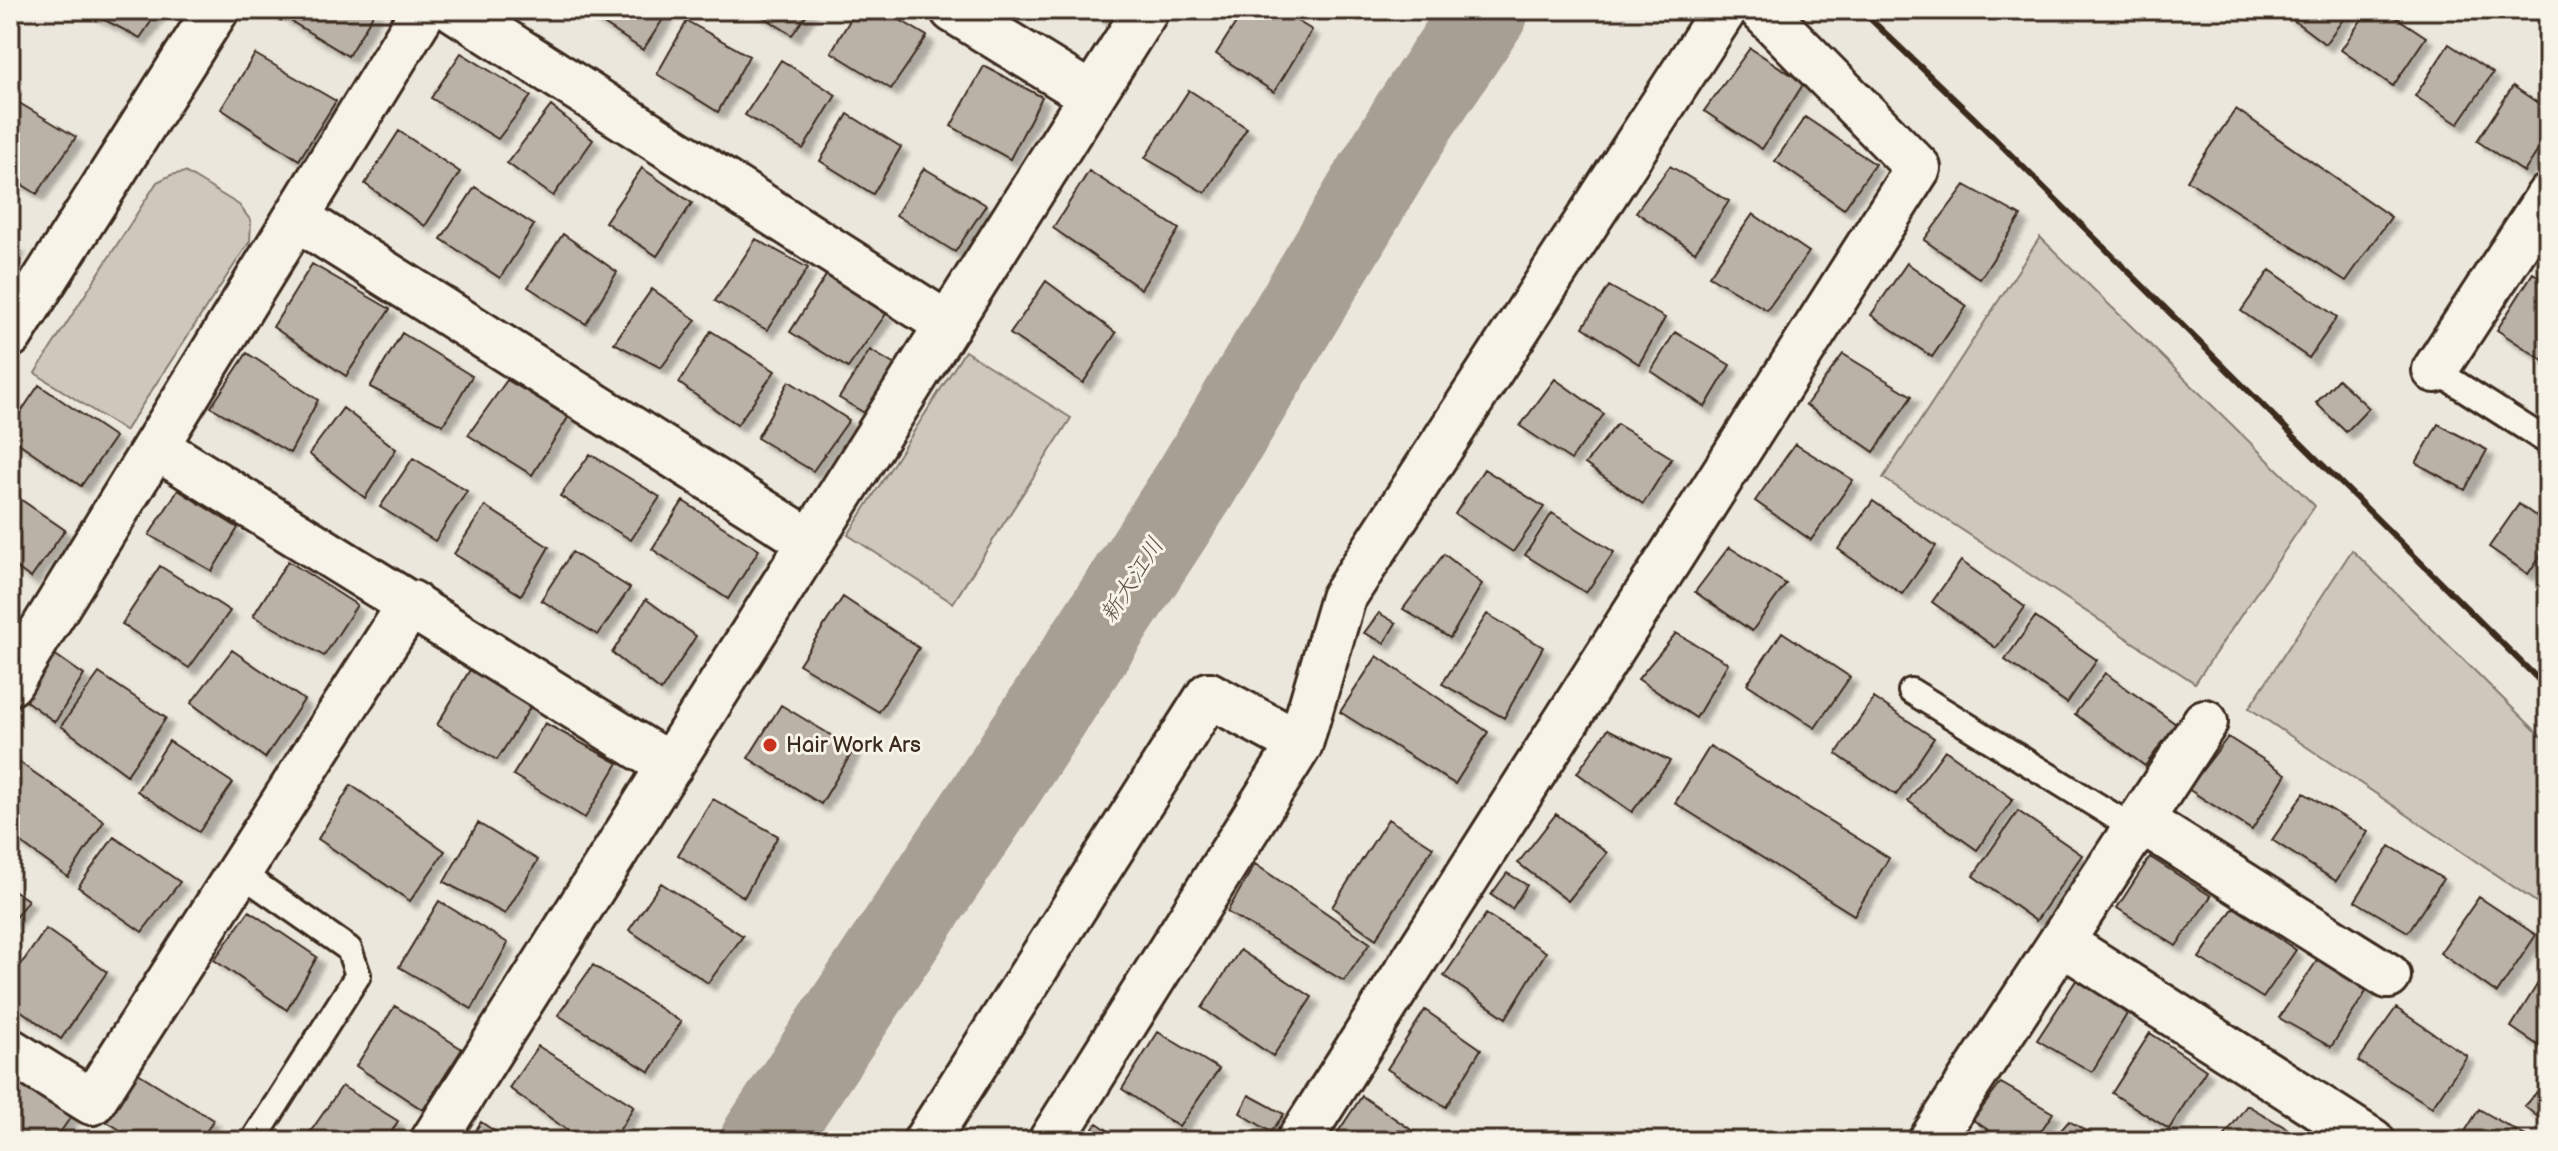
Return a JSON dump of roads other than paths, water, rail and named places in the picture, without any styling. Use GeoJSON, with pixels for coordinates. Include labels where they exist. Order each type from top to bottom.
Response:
{"type":"FeatureCollection","features":[{"type":"Feature","properties":{"kind":"street"},"geometry":{"type":"LineString","coordinates":[[10,335],[216,10]]}},
{"type":"Feature","properties":{"kind":"street"},"geometry":{"type":"LineString","coordinates":[[10,683],[424,10]]}},
{"type":"Feature","properties":{"kind":"street"},"geometry":{"type":"LineString","coordinates":[[455,10],[948,325]]}},
{"type":"Feature","properties":{"kind":"street"},"geometry":{"type":"LineString","coordinates":[[953,10],[1092,96]]}},
{"type":"Feature","properties":{"kind":"street"},"geometry":{"type":"LineString","coordinates":[[433,1141],[1146,10]]}},
{"type":"Feature","properties":{"kind":"street"},"geometry":{"type":"LineString","coordinates":[[1051,1141],[1300,744],[1343,598],[1724,10]]}},
{"type":"Feature","properties":{"kind":"street"},"geometry":{"type":"LineString","coordinates":[[1299,1141],[1918,168],[1762,10]]}},
{"type":"Feature","properties":{"kind":"street"},"geometry":{"type":"LineString","coordinates":[[2435,370],[2548,197]]}},
{"type":"Feature","properties":{"kind":"street"},"geometry":{"type":"LineString","coordinates":[[297,218],[811,542]]}},
{"type":"Feature","properties":{"kind":"street"},"geometry":{"type":"LineString","coordinates":[[156,447],[670,766]]}},
{"type":"Feature","properties":{"kind":"street"},"geometry":{"type":"LineString","coordinates":[[10,1051],[92,1102],[411,603]]}},
{"type":"Feature","properties":{"kind":"street"},"geometry":{"type":"LineString","coordinates":[[926,1141],[1209,695],[1300,744]]}},
{"type":"Feature","properties":{"kind":"street"},"geometry":{"type":"LineString","coordinates":[[1931,1141],[2205,722]]}},
{"type":"Feature","properties":{"kind":"street"},"geometry":{"type":"LineString","coordinates":[[2137,825],[2388,976]]}},
{"type":"Feature","properties":{"kind":"street"},"geometry":{"type":"LineString","coordinates":[[2061,942],[2372,1141]]}},
{"type":"Feature","properties":{"kind":"lane"},"geometry":{"type":"LineString","coordinates":[[2435,370],[2548,442]]}},
{"type":"Feature","properties":{"kind":"lane"},"geometry":{"type":"LineString","coordinates":[[1911,691],[2137,825]]}},
{"type":"Feature","properties":{"kind":"lane"},"geometry":{"type":"LineString","coordinates":[[239,872],[349,949],[358,975],[253,1141]]}},
{"type":"Feature","properties":{"kind":"waterway","name":"新大江川"},"geometry":{"type":"LineString","coordinates":[[763,1141],[1194,486],[1414,117],[1486,10]]}},
{"type":"Feature","properties":{"kind":"railway"},"geometry":{"type":"LineString","coordinates":[[1861,10],[1975,119],[2548,689]]}},
{"type":"Feature","properties":{"kind":"place","name":"Hair Work Ars"},"geometry":{"type":"Point","coordinates":[770,745]}}]}
